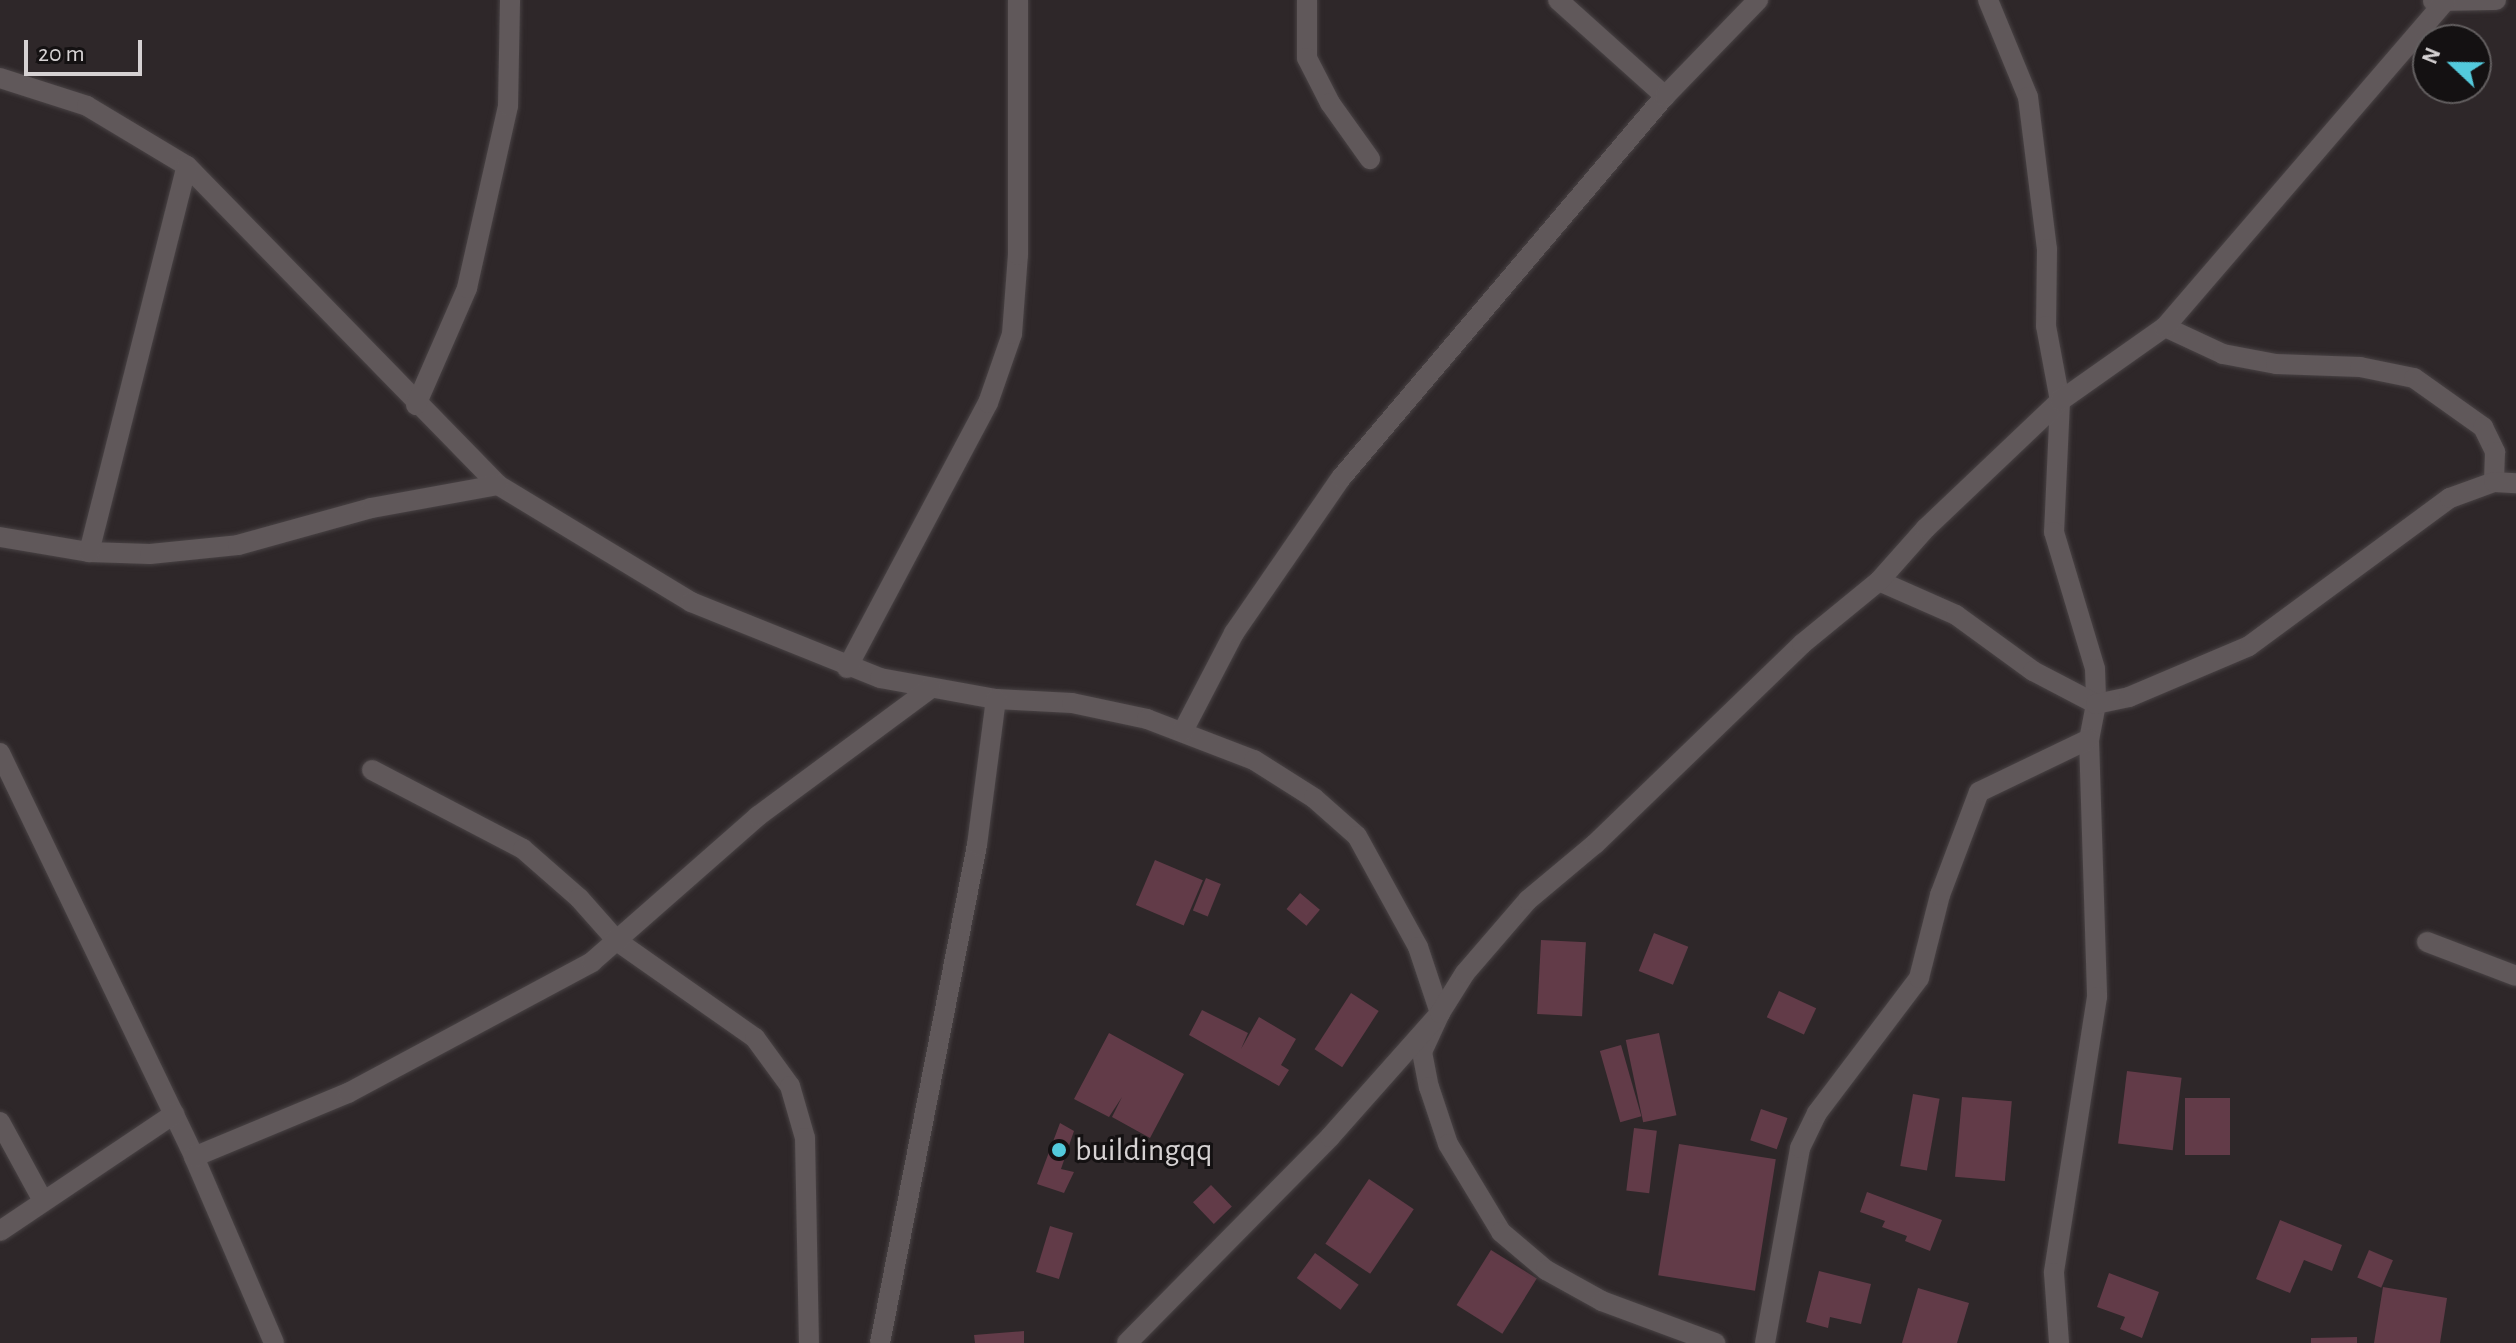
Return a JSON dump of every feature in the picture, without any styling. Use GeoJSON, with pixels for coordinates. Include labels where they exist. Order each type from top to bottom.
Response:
{"type":"FeatureCollection","features":[{"type":"Feature","properties":{"kind":"street"},"geometry":{"type":"LineString","coordinates":[[416,405],[467,288],[508,106],[510,0]]}},
{"type":"Feature","properties":{"kind":"street"},"geometry":{"type":"LineString","coordinates":[[847,668],[988,403],[1012,334],[1018,255],[1018,0]]}},
{"type":"Feature","properties":{"kind":"street"},"geometry":{"type":"LineString","coordinates":[[1307,0],[1307,58],[1330,103],[1370,159]]}},
{"type":"Feature","properties":{"kind":"street"},"geometry":{"type":"LineString","coordinates":[[1558,0],[1665,96]]}},
{"type":"Feature","properties":{"kind":"street"},"geometry":{"type":"LineString","coordinates":[[1183,731],[1234,633],[1341,478],[1665,96],[1758,0]]}},
{"type":"Feature","properties":{"kind":"street"},"geometry":{"type":"LineString","coordinates":[[1988,0],[2028,97],[2047,249],[2046,326],[2060,401],[2054,532],[2095,669],[2096,704],[2089,739],[2097,997],[2054,1273],[2059,1343]]}},
{"type":"Feature","properties":{"kind":"street"},"geometry":{"type":"LineString","coordinates":[[1715,1343],[1602,1301],[1546,1270],[1501,1232],[1448,1144],[1429,1087],[1422,1052],[1440,1013],[1465,973],[1528,900],[1595,844],[1802,644],[1879,581],[1926,528],[2060,401],[2165,327],[2439,2],[2496,0]]}},
{"type":"Feature","properties":{"kind":"street"},"geometry":{"type":"LineString","coordinates":[[0,78],[87,106],[187,166],[416,405],[498,485],[691,602],[847,668],[931,688],[996,699],[1072,703],[1183,731],[1254,760],[1314,798],[1357,836],[1418,947],[1440,1013]]}},
{"type":"Feature","properties":{"kind":"street"},"geometry":{"type":"LineString","coordinates":[[89,552],[187,166]]}},
{"type":"Feature","properties":{"kind":"street"},"geometry":{"type":"LineString","coordinates":[[2165,327],[2223,354],[2276,364],[2360,367],[2414,378],[2483,427],[2495,452],[2494,482]]}},
{"type":"Feature","properties":{"kind":"street"},"geometry":{"type":"LineString","coordinates":[[1879,581],[1956,615],[2033,671],[2096,704],[2129,697],[2249,646],[2450,498],[2494,482],[2516,483]]}},
{"type":"Feature","properties":{"kind":"street"},"geometry":{"type":"LineString","coordinates":[[0,537],[89,552],[150,554],[238,545],[371,508],[498,485]]}},
{"type":"Feature","properties":{"kind":"street"},"geometry":{"type":"LineString","coordinates":[[194,1157],[348,1093],[592,962],[758,816],[931,688]]}},
{"type":"Feature","properties":{"kind":"street"},"geometry":{"type":"LineString","coordinates":[[880,1343],[977,845],[996,699]]}},
{"type":"Feature","properties":{"kind":"street"},"geometry":{"type":"LineString","coordinates":[[1765,1343],[1800,1148],[1817,1113],[1919,978],[1940,895],[1979,792],[2089,739]]}},
{"type":"Feature","properties":{"kind":"street"},"geometry":{"type":"LineString","coordinates":[[0,753],[194,1157],[274,1343]]}},
{"type":"Feature","properties":{"kind":"street"},"geometry":{"type":"LineString","coordinates":[[372,770],[523,849],[579,898],[617,941],[755,1038],[790,1086],[805,1138],[809,1343]]}},
{"type":"Feature","properties":{"kind":"street"},"geometry":{"type":"LineString","coordinates":[[2427,942],[2516,976]]}},
{"type":"Feature","properties":{"kind":"street"},"geometry":{"type":"LineString","coordinates":[[1127,1343],[1232,1241],[1440,1013]]}},
{"type":"Feature","properties":{"kind":"street"},"geometry":{"type":"LineString","coordinates":[[0,1231],[174,1114]]}},
{"type":"Feature","properties":{"kind":"street"},"geometry":{"type":"LineString","coordinates":[[0,1122],[43,1201]]}},
{"type":"Feature","properties":{"kind":"building"},"geometry":{"type":"Polygon","coordinates":[[[1155,860],[1203,880],[1184,925],[1136,905],[1155,860]]]}},
{"type":"Feature","properties":{"kind":"building"},"geometry":{"type":"Polygon","coordinates":[[[1206,878],[1221,884],[1208,916],[1193,910],[1206,878]]]}},
{"type":"Feature","properties":{"kind":"building"},"geometry":{"type":"Polygon","coordinates":[[[1300,893],[1320,910],[1306,926],[1287,909],[1300,893]]]}},
{"type":"Feature","properties":{"kind":"building"},"geometry":{"type":"Polygon","coordinates":[[[1654,933],[1688,947],[1673,985],[1639,971],[1654,933]]]}},
{"type":"Feature","properties":{"kind":"building"},"geometry":{"type":"Polygon","coordinates":[[[1541,940],[1586,942],[1582,1016],[1537,1014],[1541,940]]]}},
{"type":"Feature","properties":{"kind":"building"},"geometry":{"type":"Polygon","coordinates":[[[1779,991],[1816,1008],[1804,1035],[1767,1017],[1779,991]]]}},
{"type":"Feature","properties":{"kind":"building"},"geometry":{"type":"Polygon","coordinates":[[[1351,993],[1379,1011],[1342,1067],[1315,1049],[1351,993]]]}},
{"type":"Feature","properties":{"kind":"building"},"geometry":{"type":"Polygon","coordinates":[[[1202,1010],[1248,1033],[1241,1049],[1259,1017],[1296,1039],[1281,1065],[1289,1070],[1279,1086],[1189,1035],[1202,1010]]]}},
{"type":"Feature","properties":{"kind":"building"},"geometry":{"type":"Polygon","coordinates":[[[1109,1033],[1184,1074],[1150,1138],[1112,1117],[1122,1097],[1109,1117],[1074,1099],[1109,1033]]]}},
{"type":"Feature","properties":{"kind":"building"},"geometry":{"type":"Polygon","coordinates":[[[1659,1033],[1676,1115],[1643,1122],[1626,1040],[1659,1033]]]}},
{"type":"Feature","properties":{"kind":"building"},"geometry":{"type":"Polygon","coordinates":[[[1621,1045],[1641,1116],[1620,1122],[1600,1051],[1621,1045]]]}},
{"type":"Feature","properties":{"kind":"building"},"geometry":{"type":"Polygon","coordinates":[[[2127,1071],[2182,1078],[2173,1150],[2118,1143],[2127,1071]]]}},
{"type":"Feature","properties":{"kind":"building"},"geometry":{"type":"Polygon","coordinates":[[[1913,1094],[1940,1099],[1927,1171],[1900,1166],[1913,1094]]]}},
{"type":"Feature","properties":{"kind":"building"},"geometry":{"type":"Polygon","coordinates":[[[1962,1097],[2012,1101],[2005,1181],[1955,1177],[1962,1097]]]}},
{"type":"Feature","properties":{"kind":"building"},"geometry":{"type":"Polygon","coordinates":[[[2185,1098],[2230,1098],[2230,1155],[2185,1155],[2185,1098]]]}},
{"type":"Feature","properties":{"kind":"building"},"geometry":{"type":"Polygon","coordinates":[[[1761,1109],[1787,1118],[1777,1149],[1750,1140],[1761,1109]]]}},
{"type":"Feature","properties":{"kind":"building","name":"buildingqq"},"geometry":{"type":"Polygon","coordinates":[[[1060,1123],[1074,1131],[1061,1169],[1074,1172],[1064,1193],[1037,1184],[1060,1123]]]}},
{"type":"Feature","properties":{"kind":"building"},"geometry":{"type":"Polygon","coordinates":[[[1634,1128],[1657,1131],[1649,1193],[1626,1191],[1634,1128]]]}},
{"type":"Feature","properties":{"kind":"building"},"geometry":{"type":"Polygon","coordinates":[[[1679,1144],[1776,1159],[1755,1291],[1658,1275],[1679,1144]]]}},
{"type":"Feature","properties":{"kind":"building"},"geometry":{"type":"Polygon","coordinates":[[[1369,1179],[1414,1209],[1370,1274],[1325,1244],[1369,1179]]]}},
{"type":"Feature","properties":{"kind":"building"},"geometry":{"type":"Polygon","coordinates":[[[1211,1185],[1232,1207],[1214,1224],[1193,1202],[1211,1185]]]}},
{"type":"Feature","properties":{"kind":"building"},"geometry":{"type":"Polygon","coordinates":[[[1867,1192],[1942,1220],[1930,1251],[1905,1241],[1907,1236],[1882,1227],[1885,1221],[1860,1212],[1867,1192]]]}},
{"type":"Feature","properties":{"kind":"building"},"geometry":{"type":"Polygon","coordinates":[[[2280,1220],[2342,1245],[2332,1271],[2304,1260],[2290,1293],[2256,1279],[2280,1220]]]}},
{"type":"Feature","properties":{"kind":"building"},"geometry":{"type":"Polygon","coordinates":[[[1050,1226],[1073,1233],[1059,1279],[1036,1272],[1050,1226]]]}},
{"type":"Feature","properties":{"kind":"building"},"geometry":{"type":"Polygon","coordinates":[[[1491,1250],[1537,1279],[1502,1334],[1457,1305],[1491,1250]]]}},
{"type":"Feature","properties":{"kind":"building"},"geometry":{"type":"Polygon","coordinates":[[[2369,1250],[2393,1260],[2381,1288],[2357,1278],[2369,1250]]]}},
{"type":"Feature","properties":{"kind":"building"},"geometry":{"type":"Polygon","coordinates":[[[1315,1253],[1359,1285],[1340,1310],[1297,1278],[1315,1253]]]}},
{"type":"Feature","properties":{"kind":"building"},"geometry":{"type":"Polygon","coordinates":[[[1819,1271],[1871,1284],[1861,1324],[1830,1317],[1828,1328],[1806,1322],[1819,1271]]]}},
{"type":"Feature","properties":{"kind":"building"},"geometry":{"type":"Polygon","coordinates":[[[2109,1273],[2159,1292],[2142,1338],[2120,1329],[2125,1317],[2097,1307],[2109,1273]]]}},
{"type":"Feature","properties":{"kind":"building"},"geometry":{"type":"Polygon","coordinates":[[[2383,1287],[2447,1298],[2440,1343],[2374,1343],[2383,1287]]]}},
{"type":"Feature","properties":{"kind":"building"},"geometry":{"type":"Polygon","coordinates":[[[1918,1288],[1969,1303],[1957,1343],[1902,1343],[1918,1288]]]}},
{"type":"Feature","properties":{"kind":"building"},"geometry":{"type":"Polygon","coordinates":[[[1024,1331],[1024,1343],[975,1343],[974,1335],[1024,1331]]]}},
{"type":"Feature","properties":{"kind":"building"},"geometry":{"type":"Polygon","coordinates":[[[2357,1337],[2357,1343],[2311,1343],[2311,1338],[2357,1337]]]}},
{"type":"Feature","properties":{"kind":"place","name":"buildingqq"},"geometry":{"type":"Point","coordinates":[1059,1150]}}]}
